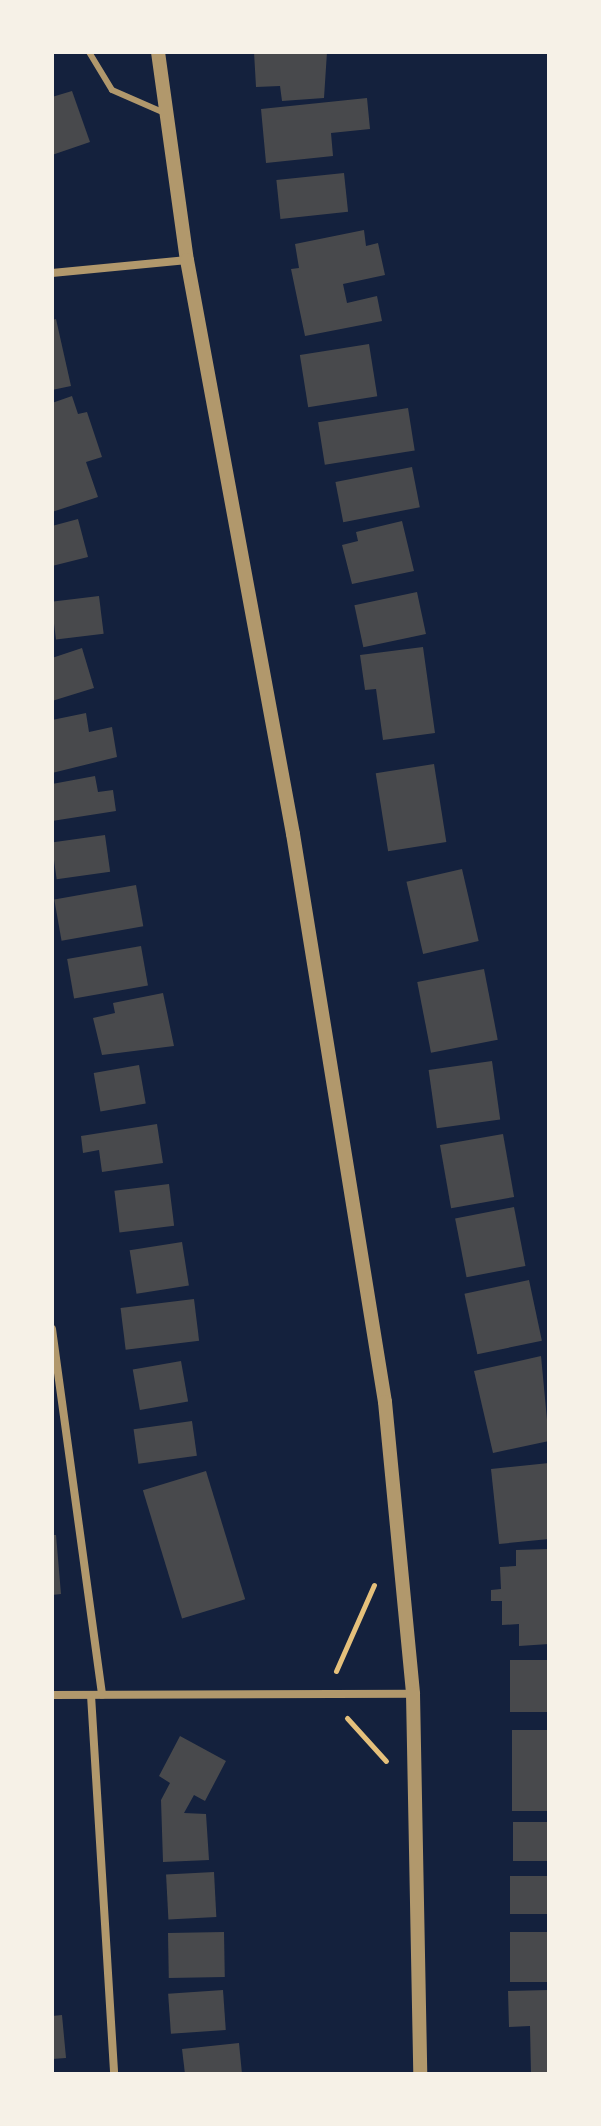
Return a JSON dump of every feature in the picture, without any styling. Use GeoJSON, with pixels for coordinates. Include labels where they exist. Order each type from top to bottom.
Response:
{"type":"FeatureCollection","features":[{"type":"Feature","properties":{"kind":"street"},"geometry":{"type":"LineString","coordinates":[[158,52],[187,260],[355,1201],[385,1402],[413,1694],[411,1788],[420,2074]]}},
{"type":"Feature","properties":{"kind":"street"},"geometry":{"type":"LineString","coordinates":[[52,273],[187,260]]}},
{"type":"Feature","properties":{"kind":"street"},"geometry":{"type":"LineString","coordinates":[[52,1329],[102,1695]]}},
{"type":"Feature","properties":{"kind":"street"},"geometry":{"type":"LineString","coordinates":[[52,1695],[413,1694]]}},
{"type":"Feature","properties":{"kind":"street"},"geometry":{"type":"LineString","coordinates":[[91,1695],[114,2074]]}},
{"type":"Feature","properties":{"kind":"lane"},"geometry":{"type":"LineString","coordinates":[[89,52],[112,90],[165,113]]}},
{"type":"Feature","properties":{"kind":"path"},"geometry":{"type":"LineString","coordinates":[[377,1580],[325,1695],[411,1788]]}},
{"type":"Feature","properties":{"kind":"building"},"geometry":{"type":"Polygon","coordinates":[[[254,52],[327,52],[324,98],[282,101],[280,86],[256,87],[254,52]]]}},
{"type":"Feature","properties":{"kind":"building"},"geometry":{"type":"Polygon","coordinates":[[[72,91],[90,142],[52,155],[52,97],[72,91]]]}},
{"type":"Feature","properties":{"kind":"building"},"geometry":{"type":"Polygon","coordinates":[[[367,98],[370,129],[331,133],[333,156],[266,163],[261,109],[367,98]]]}},
{"type":"Feature","properties":{"kind":"building"},"geometry":{"type":"Polygon","coordinates":[[[344,173],[348,212],[280,219],[276,180],[344,173]]]}},
{"type":"Feature","properties":{"kind":"building"},"geometry":{"type":"Polygon","coordinates":[[[364,230],[366,246],[378,243],[385,275],[343,284],[347,303],[377,296],[382,321],[305,336],[291,269],[299,268],[295,244],[364,230]]]}},
{"type":"Feature","properties":{"kind":"building"},"geometry":{"type":"Polygon","coordinates":[[[56,319],[71,386],[52,390],[52,320],[56,319]]]}},
{"type":"Feature","properties":{"kind":"building"},"geometry":{"type":"Polygon","coordinates":[[[369,344],[377,396],[308,407],[300,355],[369,344]]]}},
{"type":"Feature","properties":{"kind":"building"},"geometry":{"type":"Polygon","coordinates":[[[72,396],[78,414],[87,412],[102,457],[86,462],[98,497],[52,512],[52,403],[72,396]]]}},
{"type":"Feature","properties":{"kind":"building"},"geometry":{"type":"Polygon","coordinates":[[[408,408],[415,450],[325,465],[318,422],[408,408]]]}},
{"type":"Feature","properties":{"kind":"building"},"geometry":{"type":"Polygon","coordinates":[[[412,467],[420,507],[343,522],[335,482],[412,467]]]}},
{"type":"Feature","properties":{"kind":"building"},"geometry":{"type":"Polygon","coordinates":[[[78,519],[88,557],[52,566],[52,526],[78,519]]]}},
{"type":"Feature","properties":{"kind":"building"},"geometry":{"type":"Polygon","coordinates":[[[402,521],[414,571],[352,584],[342,545],[358,541],[356,532],[402,521]]]}},
{"type":"Feature","properties":{"kind":"building"},"geometry":{"type":"Polygon","coordinates":[[[417,592],[426,634],[363,647],[354,605],[417,592]]]}},
{"type":"Feature","properties":{"kind":"building"},"geometry":{"type":"Polygon","coordinates":[[[99,596],[104,634],[56,640],[52,602],[99,596]]]}},
{"type":"Feature","properties":{"kind":"building"},"geometry":{"type":"Polygon","coordinates":[[[423,647],[435,733],[383,740],[376,689],[365,690],[360,655],[423,647]]]}},
{"type":"Feature","properties":{"kind":"building"},"geometry":{"type":"Polygon","coordinates":[[[82,648],[94,688],[52,701],[52,658],[82,648]]]}},
{"type":"Feature","properties":{"kind":"building"},"geometry":{"type":"Polygon","coordinates":[[[86,713],[89,732],[112,727],[117,757],[52,773],[52,720],[86,713]]]}},
{"type":"Feature","properties":{"kind":"building"},"geometry":{"type":"Polygon","coordinates":[[[434,764],[446,842],[388,851],[376,773],[434,764]]]}},
{"type":"Feature","properties":{"kind":"building"},"geometry":{"type":"Polygon","coordinates":[[[95,776],[98,792],[113,790],[116,811],[52,821],[52,784],[95,776]]]}},
{"type":"Feature","properties":{"kind":"building"},"geometry":{"type":"Polygon","coordinates":[[[105,835],[110,872],[57,879],[52,842],[105,835]]]}},
{"type":"Feature","properties":{"kind":"building"},"geometry":{"type":"Polygon","coordinates":[[[462,869],[479,941],[423,954],[406,882],[462,869]]]}},
{"type":"Feature","properties":{"kind":"building"},"geometry":{"type":"Polygon","coordinates":[[[136,885],[143,926],[62,941],[54,899],[136,885]]]}},
{"type":"Feature","properties":{"kind":"building"},"geometry":{"type":"Polygon","coordinates":[[[141,946],[148,985],[74,998],[67,959],[141,946]]]}},
{"type":"Feature","properties":{"kind":"building"},"geometry":{"type":"Polygon","coordinates":[[[484,969],[498,1040],[431,1053],[417,982],[484,969]]]}},
{"type":"Feature","properties":{"kind":"building"},"geometry":{"type":"Polygon","coordinates":[[[163,993],[174,1046],[102,1055],[93,1018],[115,1013],[113,1003],[163,993]]]}},
{"type":"Feature","properties":{"kind":"building"},"geometry":{"type":"Polygon","coordinates":[[[492,1061],[500,1119],[437,1128],[429,1070],[492,1061]]]}},
{"type":"Feature","properties":{"kind":"building"},"geometry":{"type":"Polygon","coordinates":[[[139,1065],[146,1103],[100,1111],[94,1073],[139,1065]]]}},
{"type":"Feature","properties":{"kind":"building"},"geometry":{"type":"Polygon","coordinates":[[[157,1124],[163,1163],[102,1172],[99,1150],[83,1153],[81,1136],[157,1124]]]}},
{"type":"Feature","properties":{"kind":"building"},"geometry":{"type":"Polygon","coordinates":[[[503,1134],[514,1197],[451,1208],[440,1145],[503,1134]]]}},
{"type":"Feature","properties":{"kind":"building"},"geometry":{"type":"Polygon","coordinates":[[[169,1184],[174,1226],[120,1232],[114,1191],[169,1184]]]}},
{"type":"Feature","properties":{"kind":"building"},"geometry":{"type":"Polygon","coordinates":[[[514,1207],[525,1266],[467,1277],[455,1218],[514,1207]]]}},
{"type":"Feature","properties":{"kind":"building"},"geometry":{"type":"Polygon","coordinates":[[[182,1242],[189,1285],[137,1294],[130,1250],[182,1242]]]}},
{"type":"Feature","properties":{"kind":"building"},"geometry":{"type":"Polygon","coordinates":[[[529,1280],[542,1341],[477,1354],[464,1294],[529,1280]]]}},
{"type":"Feature","properties":{"kind":"building"},"geometry":{"type":"Polygon","coordinates":[[[194,1299],[199,1341],[126,1350],[121,1308],[194,1299]]]}},
{"type":"Feature","properties":{"kind":"building"},"geometry":{"type":"Polygon","coordinates":[[[541,1356],[549,1441],[493,1453],[474,1371],[541,1356]]]}},
{"type":"Feature","properties":{"kind":"building"},"geometry":{"type":"Polygon","coordinates":[[[181,1361],[188,1401],[140,1410],[133,1370],[181,1361]]]}},
{"type":"Feature","properties":{"kind":"building"},"geometry":{"type":"Polygon","coordinates":[[[192,1421],[197,1456],[138,1464],[134,1429],[192,1421]]]}},
{"type":"Feature","properties":{"kind":"building"},"geometry":{"type":"Polygon","coordinates":[[[549,1463],[549,1539],[499,1544],[491,1469],[549,1463]]]}},
{"type":"Feature","properties":{"kind":"building"},"geometry":{"type":"Polygon","coordinates":[[[206,1471],[245,1599],[182,1618],[143,1490],[206,1471]]]}},
{"type":"Feature","properties":{"kind":"building"},"geometry":{"type":"Polygon","coordinates":[[[52,1535],[56,1535],[61,1594],[52,1595],[52,1535]]]}},
{"type":"Feature","properties":{"kind":"building"},"geometry":{"type":"Polygon","coordinates":[[[549,1549],[549,1644],[519,1646],[519,1624],[502,1625],[502,1601],[491,1601],[491,1590],[501,1589],[500,1567],[516,1566],[516,1550],[549,1549]]]}},
{"type":"Feature","properties":{"kind":"building"},"geometry":{"type":"Polygon","coordinates":[[[510,1660],[549,1660],[549,1712],[510,1712],[510,1660]]]}},
{"type":"Feature","properties":{"kind":"building"},"geometry":{"type":"Polygon","coordinates":[[[512,1730],[549,1730],[549,1811],[512,1811],[512,1730]]]}},
{"type":"Feature","properties":{"kind":"building"},"geometry":{"type":"Polygon","coordinates":[[[180,1736],[226,1761],[205,1801],[194,1795],[184,1813],[206,1814],[209,1860],[163,1862],[161,1800],[170,1783],[159,1776],[180,1736]]]}},
{"type":"Feature","properties":{"kind":"building"},"geometry":{"type":"Polygon","coordinates":[[[513,1822],[549,1822],[549,1861],[513,1861],[513,1822]]]}},
{"type":"Feature","properties":{"kind":"building"},"geometry":{"type":"Polygon","coordinates":[[[214,1872],[216,1917],[168,1919],[166,1875],[214,1872]]]}},
{"type":"Feature","properties":{"kind":"building"},"geometry":{"type":"Polygon","coordinates":[[[510,1876],[549,1876],[549,1914],[510,1914],[510,1876]]]}},
{"type":"Feature","properties":{"kind":"building"},"geometry":{"type":"Polygon","coordinates":[[[224,1932],[225,1977],[169,1978],[168,1933],[224,1932]]]}},
{"type":"Feature","properties":{"kind":"building"},"geometry":{"type":"Polygon","coordinates":[[[510,1932],[549,1932],[549,1982],[510,1982],[510,1932]]]}},
{"type":"Feature","properties":{"kind":"building"},"geometry":{"type":"Polygon","coordinates":[[[223,1990],[226,2030],[171,2034],[168,1994],[223,1990]]]}},
{"type":"Feature","properties":{"kind":"building"},"geometry":{"type":"Polygon","coordinates":[[[549,1990],[549,2074],[531,2074],[530,2026],[509,2027],[508,1991],[549,1990]]]}},
{"type":"Feature","properties":{"kind":"building"},"geometry":{"type":"Polygon","coordinates":[[[62,2015],[66,2058],[52,2059],[52,2016],[62,2015]]]}},
{"type":"Feature","properties":{"kind":"building"},"geometry":{"type":"Polygon","coordinates":[[[239,2043],[242,2074],[185,2074],[182,2049],[239,2043]]]}}]}
